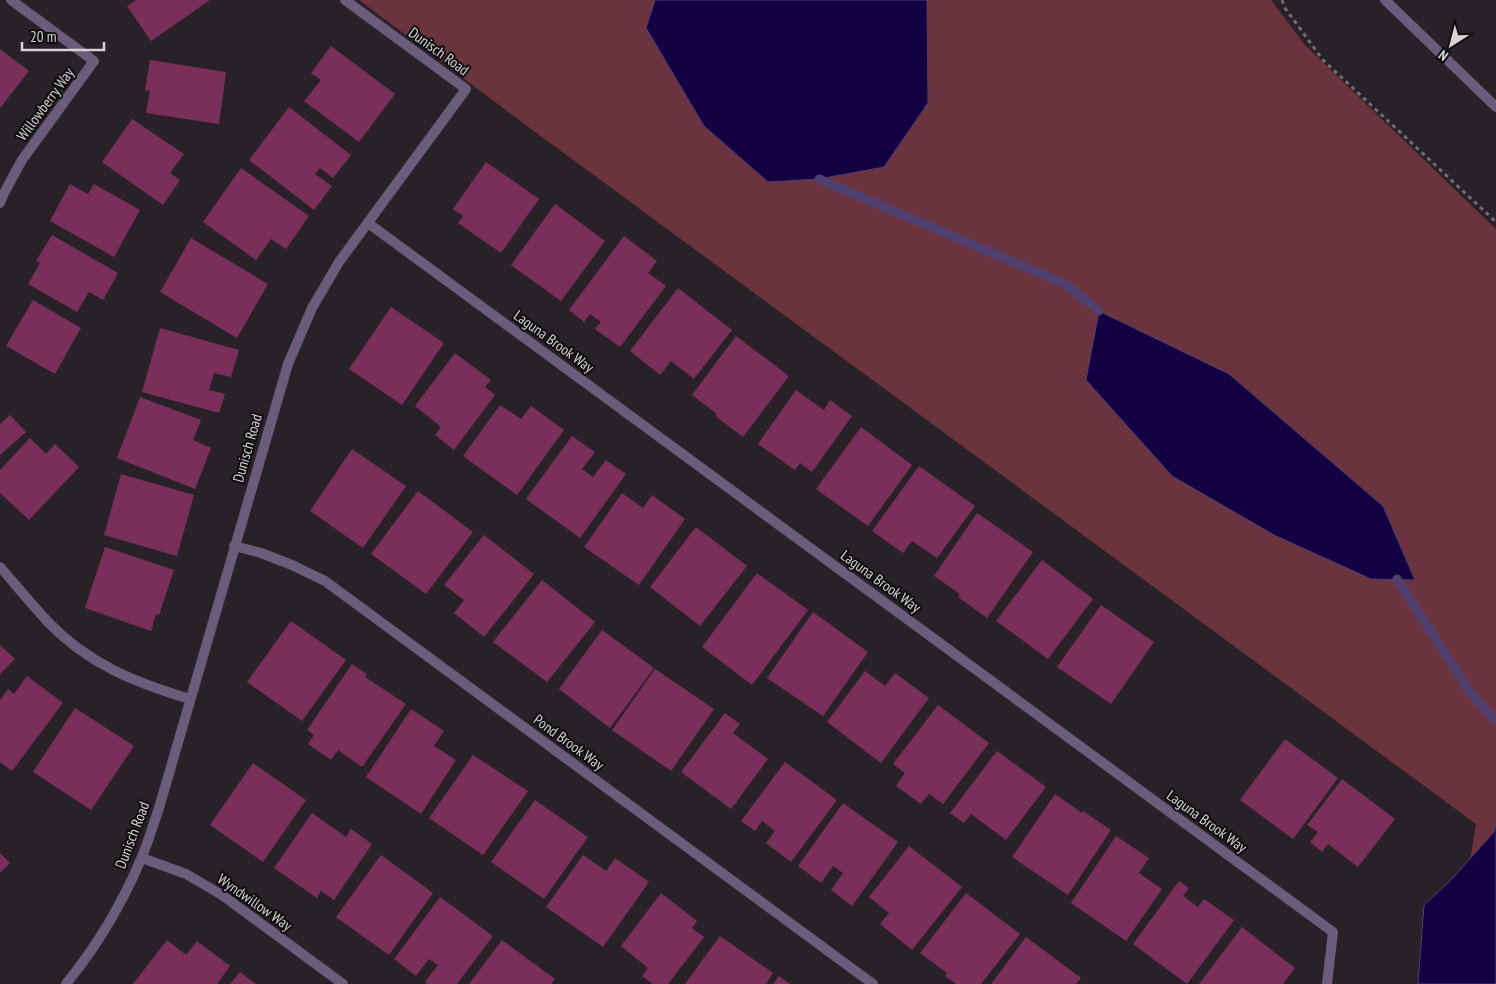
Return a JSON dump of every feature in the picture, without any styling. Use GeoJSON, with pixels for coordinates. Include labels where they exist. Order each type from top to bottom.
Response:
{"type":"FeatureCollection","features":[{"type":"Feature","properties":{"kind":"street","name":"Willowberry Way"},"geometry":{"type":"LineString","coordinates":[[0,203],[22,160],[94,61],[11,0]]}},
{"type":"Feature","properties":{"kind":"street","name":"Dunisch Road"},"geometry":{"type":"LineString","coordinates":[[66,984],[82,965],[115,913],[142,858],[159,808],[288,364],[312,308],[340,262],[466,89],[345,0]]}},
{"type":"Feature","properties":{"kind":"street"},"geometry":{"type":"LineString","coordinates":[[1385,0],[1496,107]]}},
{"type":"Feature","properties":{"kind":"street","name":"Laguna Brook Way"},"geometry":{"type":"LineString","coordinates":[[368,223],[1333,932],[1327,984]]}},
{"type":"Feature","properties":{"kind":"street","name":"Pond Brook Way"},"geometry":{"type":"LineString","coordinates":[[234,546],[292,564],[324,581],[873,984]]}},
{"type":"Feature","properties":{"kind":"street"},"geometry":{"type":"LineString","coordinates":[[0,567],[49,623],[83,653],[123,676],[190,699]]}},
{"type":"Feature","properties":{"kind":"street","name":"Wyndwillow Way"},"geometry":{"type":"LineString","coordinates":[[142,858],[186,874],[222,894],[343,984]]}},
{"type":"Feature","properties":{"kind":"path"},"geometry":{"type":"LineString","coordinates":[[1282,0],[1285,8],[1323,60],[1496,222]]}},
{"type":"Feature","properties":{"kind":"shaded area"},"geometry":{"type":"Polygon","coordinates":[[[359,0],[1271,0],[1305,45],[1496,229],[1496,984],[1450,984],[1476,824],[523,123],[359,0]]]}},
{"type":"Feature","properties":{"kind":"shaded area"},"geometry":{"type":"Polygon","coordinates":[[[655,0],[927,0],[928,103],[884,167],[819,179],[768,182],[704,126],[646,28],[655,0]]]}},
{"type":"Feature","properties":{"kind":"shaded area"},"geometry":{"type":"Polygon","coordinates":[[[1099,311],[1229,374],[1383,506],[1415,580],[1371,579],[1274,535],[1172,476],[1086,380],[1099,311]]]}},
{"type":"Feature","properties":{"kind":"shaded area"},"geometry":{"type":"Polygon","coordinates":[[[1496,823],[1496,984],[1418,984],[1424,905],[1450,881],[1494,832],[1496,823]]]}},
{"type":"Feature","properties":{"kind":"building"},"geometry":{"type":"Polygon","coordinates":[[[136,0],[210,0],[151,41],[127,6],[136,0]]]}},
{"type":"Feature","properties":{"kind":"building"},"geometry":{"type":"Polygon","coordinates":[[[331,46],[395,94],[359,142],[304,101],[321,80],[311,73],[331,46]]]}},
{"type":"Feature","properties":{"kind":"building"},"geometry":{"type":"Polygon","coordinates":[[[0,49],[29,71],[0,108],[0,49]]]}},
{"type":"Feature","properties":{"kind":"building"},"geometry":{"type":"Polygon","coordinates":[[[150,60],[226,72],[219,124],[146,113],[150,91],[145,90],[150,60]]]}},
{"type":"Feature","properties":{"kind":"building"},"geometry":{"type":"Polygon","coordinates":[[[289,107],[351,155],[333,178],[320,168],[315,174],[332,186],[314,210],[249,160],[289,107]]]}},
{"type":"Feature","properties":{"kind":"building"},"geometry":{"type":"Polygon","coordinates":[[[132,119],[184,154],[170,173],[180,180],[163,205],[102,162],[132,119]]]}},
{"type":"Feature","properties":{"kind":"building"},"geometry":{"type":"Polygon","coordinates":[[[486,162],[539,199],[501,253],[458,223],[463,216],[453,209],[486,162]]]}},
{"type":"Feature","properties":{"kind":"building"},"geometry":{"type":"Polygon","coordinates":[[[241,168],[309,216],[286,249],[271,239],[256,260],[203,222],[241,168]]]}},
{"type":"Feature","properties":{"kind":"building"},"geometry":{"type":"Polygon","coordinates":[[[70,184],[88,194],[94,184],[140,210],[114,257],[50,221],[70,184]]]}},
{"type":"Feature","properties":{"kind":"building"},"geometry":{"type":"Polygon","coordinates":[[[555,204],[605,241],[561,301],[511,265],[555,204]]]}},
{"type":"Feature","properties":{"kind":"building"},"geometry":{"type":"Polygon","coordinates":[[[52,235],[118,273],[103,300],[89,292],[77,312],[28,284],[40,263],[36,261],[52,235]]]}},
{"type":"Feature","properties":{"kind":"building"},"geometry":{"type":"Polygon","coordinates":[[[624,236],[657,261],[648,273],[666,286],[620,347],[595,329],[601,322],[590,314],[584,322],[569,310],[624,236]]]}},
{"type":"Feature","properties":{"kind":"building"},"geometry":{"type":"Polygon","coordinates":[[[191,238],[268,284],[237,338],[160,292],[191,238]]]}},
{"type":"Feature","properties":{"kind":"building"},"geometry":{"type":"Polygon","coordinates":[[[678,288],[732,330],[694,379],[671,361],[660,375],[630,351],[678,288]]]}},
{"type":"Feature","properties":{"kind":"building"},"geometry":{"type":"Polygon","coordinates":[[[33,300],[81,328],[55,374],[6,346],[33,300]]]}},
{"type":"Feature","properties":{"kind":"building"},"geometry":{"type":"Polygon","coordinates":[[[391,307],[444,343],[402,405],[349,369],[391,307]]]}},
{"type":"Feature","properties":{"kind":"building"},"geometry":{"type":"Polygon","coordinates":[[[160,328],[239,350],[231,377],[214,373],[209,390],[225,394],[219,413],[142,392],[160,328]]]}},
{"type":"Feature","properties":{"kind":"building"},"geometry":{"type":"Polygon","coordinates":[[[736,336],[789,376],[743,437],[715,416],[717,414],[692,395],[736,336]]]}},
{"type":"Feature","properties":{"kind":"building"},"geometry":{"type":"Polygon","coordinates":[[[455,353],[491,380],[485,387],[495,395],[454,450],[435,435],[441,427],[415,406],[455,353]]]}},
{"type":"Feature","properties":{"kind":"building"},"geometry":{"type":"Polygon","coordinates":[[[796,390],[824,410],[830,400],[852,416],[812,472],[800,463],[795,470],[758,444],[796,390]]]}},
{"type":"Feature","properties":{"kind":"building"},"geometry":{"type":"Polygon","coordinates":[[[140,397],[201,420],[193,440],[211,448],[195,489],[117,458],[140,397]]]}},
{"type":"Feature","properties":{"kind":"building"},"geometry":{"type":"Polygon","coordinates":[[[500,405],[521,419],[531,406],[564,430],[517,495],[463,456],[500,405]]]}},
{"type":"Feature","properties":{"kind":"building"},"geometry":{"type":"Polygon","coordinates":[[[10,415],[26,432],[0,455],[0,424],[10,415]]]}},
{"type":"Feature","properties":{"kind":"building"},"geometry":{"type":"Polygon","coordinates":[[[861,427],[912,465],[868,526],[816,489],[861,427]]]}},
{"type":"Feature","properties":{"kind":"building"},"geometry":{"type":"Polygon","coordinates":[[[572,436],[595,452],[582,469],[593,477],[606,460],[626,474],[580,538],[526,499],[572,436]]]}},
{"type":"Feature","properties":{"kind":"building"},"geometry":{"type":"Polygon","coordinates":[[[30,438],[46,454],[55,444],[79,467],[29,520],[0,493],[0,470],[30,438]]]}},
{"type":"Feature","properties":{"kind":"building"},"geometry":{"type":"Polygon","coordinates":[[[352,449],[406,486],[363,548],[310,511],[352,449]]]}},
{"type":"Feature","properties":{"kind":"building"},"geometry":{"type":"Polygon","coordinates":[[[919,466],[975,506],[937,558],[912,541],[903,553],[872,531],[919,466]]]}},
{"type":"Feature","properties":{"kind":"building"},"geometry":{"type":"Polygon","coordinates":[[[121,474],[194,495],[177,556],[104,535],[121,474]]]}},
{"type":"Feature","properties":{"kind":"building"},"geometry":{"type":"Polygon","coordinates":[[[418,491],[473,532],[426,594],[371,554],[418,491]]]}},
{"type":"Feature","properties":{"kind":"building"},"geometry":{"type":"Polygon","coordinates":[[[622,493],[643,508],[652,495],[685,519],[639,585],[584,547],[622,493]]]}},
{"type":"Feature","properties":{"kind":"building"},"geometry":{"type":"Polygon","coordinates":[[[977,513],[1033,552],[987,618],[958,597],[960,594],[934,576],[977,513]]]}},
{"type":"Feature","properties":{"kind":"building"},"geometry":{"type":"Polygon","coordinates":[[[696,527],[747,566],[700,626],[650,587],[696,527]]]}},
{"type":"Feature","properties":{"kind":"building"},"geometry":{"type":"Polygon","coordinates":[[[484,535],[534,574],[484,637],[454,613],[464,600],[444,585],[484,535]]]}},
{"type":"Feature","properties":{"kind":"building"},"geometry":{"type":"Polygon","coordinates":[[[105,547],[174,570],[159,615],[156,614],[151,631],[85,608],[105,547]]]}},
{"type":"Feature","properties":{"kind":"building"},"geometry":{"type":"Polygon","coordinates":[[[1042,560],[1093,599],[1048,659],[996,621],[1042,560]]]}},
{"type":"Feature","properties":{"kind":"building"},"geometry":{"type":"Polygon","coordinates":[[[757,573],[808,610],[752,685],[702,647],[757,573]]]}},
{"type":"Feature","properties":{"kind":"building"},"geometry":{"type":"Polygon","coordinates":[[[542,580],[595,622],[547,682],[493,642],[542,580]]]}},
{"type":"Feature","properties":{"kind":"building"},"geometry":{"type":"Polygon","coordinates":[[[1101,605],[1154,642],[1111,704],[1057,667],[1101,605]]]}},
{"type":"Feature","properties":{"kind":"building"},"geometry":{"type":"Polygon","coordinates":[[[813,612],[868,652],[823,716],[767,678],[813,612]]]}},
{"type":"Feature","properties":{"kind":"building"},"geometry":{"type":"Polygon","coordinates":[[[291,621],[346,660],[302,721],[247,682],[291,621]]]}},
{"type":"Feature","properties":{"kind":"building"},"geometry":{"type":"Polygon","coordinates":[[[602,630],[654,668],[610,728],[559,689],[602,630]]]}},
{"type":"Feature","properties":{"kind":"building"},"geometry":{"type":"Polygon","coordinates":[[[0,645],[15,659],[0,674],[0,645]]]}},
{"type":"Feature","properties":{"kind":"building"},"geometry":{"type":"Polygon","coordinates":[[[352,664],[367,674],[365,677],[406,704],[362,767],[338,750],[331,760],[308,744],[314,735],[307,730],[352,664]]]}},
{"type":"Feature","properties":{"kind":"building"},"geometry":{"type":"Polygon","coordinates":[[[655,669],[714,709],[671,771],[612,730],[655,669]]]}},
{"type":"Feature","properties":{"kind":"building"},"geometry":{"type":"Polygon","coordinates":[[[865,671],[885,686],[895,673],[929,698],[881,763],[827,722],[865,671]]]}},
{"type":"Feature","properties":{"kind":"building"},"geometry":{"type":"Polygon","coordinates":[[[27,676],[63,703],[12,771],[0,762],[0,700],[8,689],[14,694],[27,676]]]}},
{"type":"Feature","properties":{"kind":"building"},"geometry":{"type":"Polygon","coordinates":[[[938,705],[989,743],[943,804],[929,794],[921,804],[896,786],[905,773],[893,764],[938,705]]]}},
{"type":"Feature","properties":{"kind":"building"},"geometry":{"type":"Polygon","coordinates":[[[75,708],[134,746],[91,810],[33,772],[75,708]]]}},
{"type":"Feature","properties":{"kind":"building"},"geometry":{"type":"Polygon","coordinates":[[[411,709],[444,731],[434,746],[456,760],[421,814],[366,777],[411,709]]]}},
{"type":"Feature","properties":{"kind":"building"},"geometry":{"type":"Polygon","coordinates":[[[725,713],[740,724],[733,733],[768,759],[731,809],[681,772],[725,713]]]}},
{"type":"Feature","properties":{"kind":"building"},"geometry":{"type":"Polygon","coordinates":[[[1285,739],[1338,778],[1293,839],[1240,800],[1285,739]]]}},
{"type":"Feature","properties":{"kind":"building"},"geometry":{"type":"Polygon","coordinates":[[[997,751],[1046,787],[1006,840],[971,814],[964,823],[950,813],[997,751]]]}},
{"type":"Feature","properties":{"kind":"building"},"geometry":{"type":"Polygon","coordinates":[[[473,755],[528,791],[483,855],[429,818],[473,755]]]}},
{"type":"Feature","properties":{"kind":"building"},"geometry":{"type":"Polygon","coordinates":[[[785,762],[837,800],[791,862],[766,843],[775,831],[762,821],[755,831],[741,821],[785,762]]]}},
{"type":"Feature","properties":{"kind":"building"},"geometry":{"type":"Polygon","coordinates":[[[253,763],[306,800],[263,862],[210,825],[253,763]]]}},
{"type":"Feature","properties":{"kind":"building"},"geometry":{"type":"Polygon","coordinates":[[[1342,779],[1395,819],[1358,867],[1328,844],[1322,852],[1310,842],[1318,832],[1307,825],[1342,779]]]}},
{"type":"Feature","properties":{"kind":"building"},"geometry":{"type":"Polygon","coordinates":[[[1055,794],[1111,830],[1068,895],[1012,857],[1055,794]]]}},
{"type":"Feature","properties":{"kind":"building"},"geometry":{"type":"Polygon","coordinates":[[[535,800],[588,837],[544,899],[491,862],[535,800]]]}},
{"type":"Feature","properties":{"kind":"building"},"geometry":{"type":"Polygon","coordinates":[[[843,803],[898,842],[852,906],[831,890],[843,873],[833,866],[821,883],[798,866],[843,803]]]}},
{"type":"Feature","properties":{"kind":"building"},"geometry":{"type":"Polygon","coordinates":[[[312,813],[346,837],[351,829],[372,844],[334,900],[321,891],[317,898],[274,868],[312,813]]]}},
{"type":"Feature","properties":{"kind":"building"},"geometry":{"type":"Polygon","coordinates":[[[1116,836],[1149,858],[1139,873],[1162,889],[1126,941],[1071,903],[1116,836]]]}},
{"type":"Feature","properties":{"kind":"building"},"geometry":{"type":"Polygon","coordinates":[[[909,846],[962,887],[912,950],[880,924],[889,913],[869,897],[909,846]]]}},
{"type":"Feature","properties":{"kind":"building"},"geometry":{"type":"Polygon","coordinates":[[[0,853],[10,863],[0,873],[0,853]]]}},
{"type":"Feature","properties":{"kind":"building"},"geometry":{"type":"Polygon","coordinates":[[[381,855],[433,893],[389,955],[336,917],[381,855]]]}},
{"type":"Feature","properties":{"kind":"building"},"geometry":{"type":"Polygon","coordinates":[[[583,855],[606,871],[615,858],[649,882],[603,947],[546,907],[583,855]]]}},
{"type":"Feature","properties":{"kind":"building"},"geometry":{"type":"Polygon","coordinates":[[[1179,881],[1189,888],[1183,896],[1198,907],[1204,899],[1234,920],[1187,984],[1133,944],[1179,881]]]}},
{"type":"Feature","properties":{"kind":"building"},"geometry":{"type":"Polygon","coordinates":[[[661,893],[697,921],[692,928],[704,937],[668,984],[653,984],[642,976],[648,968],[621,946],[661,893]]]}},
{"type":"Feature","properties":{"kind":"building"},"geometry":{"type":"Polygon","coordinates":[[[966,893],[1020,934],[981,984],[956,984],[945,976],[947,973],[920,953],[966,893]]]}},
{"type":"Feature","properties":{"kind":"building"},"geometry":{"type":"Polygon","coordinates":[[[440,897],[493,936],[457,984],[427,984],[425,982],[438,965],[429,959],[416,976],[394,959],[440,897]]]}},
{"type":"Feature","properties":{"kind":"building"},"geometry":{"type":"Polygon","coordinates":[[[1242,927],[1295,968],[1283,984],[1199,984],[1242,927]]]}},
{"type":"Feature","properties":{"kind":"building"},"geometry":{"type":"Polygon","coordinates":[[[720,936],[773,973],[766,984],[685,984],[720,936]]]}},
{"type":"Feature","properties":{"kind":"building"},"geometry":{"type":"Polygon","coordinates":[[[1026,937],[1081,978],[1076,984],[991,984],[1026,937]]]}},
{"type":"Feature","properties":{"kind":"building"},"geometry":{"type":"Polygon","coordinates":[[[167,940],[186,955],[197,941],[230,966],[217,984],[133,984],[167,940]]]}},
{"type":"Feature","properties":{"kind":"building"},"geometry":{"type":"Polygon","coordinates":[[[502,940],[555,979],[551,984],[469,984],[502,940]]]}},
{"type":"Feature","properties":{"kind":"building"},"geometry":{"type":"Polygon","coordinates":[[[240,972],[256,984],[230,984],[240,972]]]}},
{"type":"Feature","properties":{"kind":"building"},"geometry":{"type":"Polygon","coordinates":[[[779,976],[790,984],[773,984],[779,976]]]}},
{"type":"Feature","properties":{"kind":"waterway"},"geometry":{"type":"LineString","coordinates":[[819,179],[1067,285],[1099,311]]}},
{"type":"Feature","properties":{"kind":"waterway"},"geometry":{"type":"LineString","coordinates":[[1397,579],[1470,692],[1496,721]]}}]}
